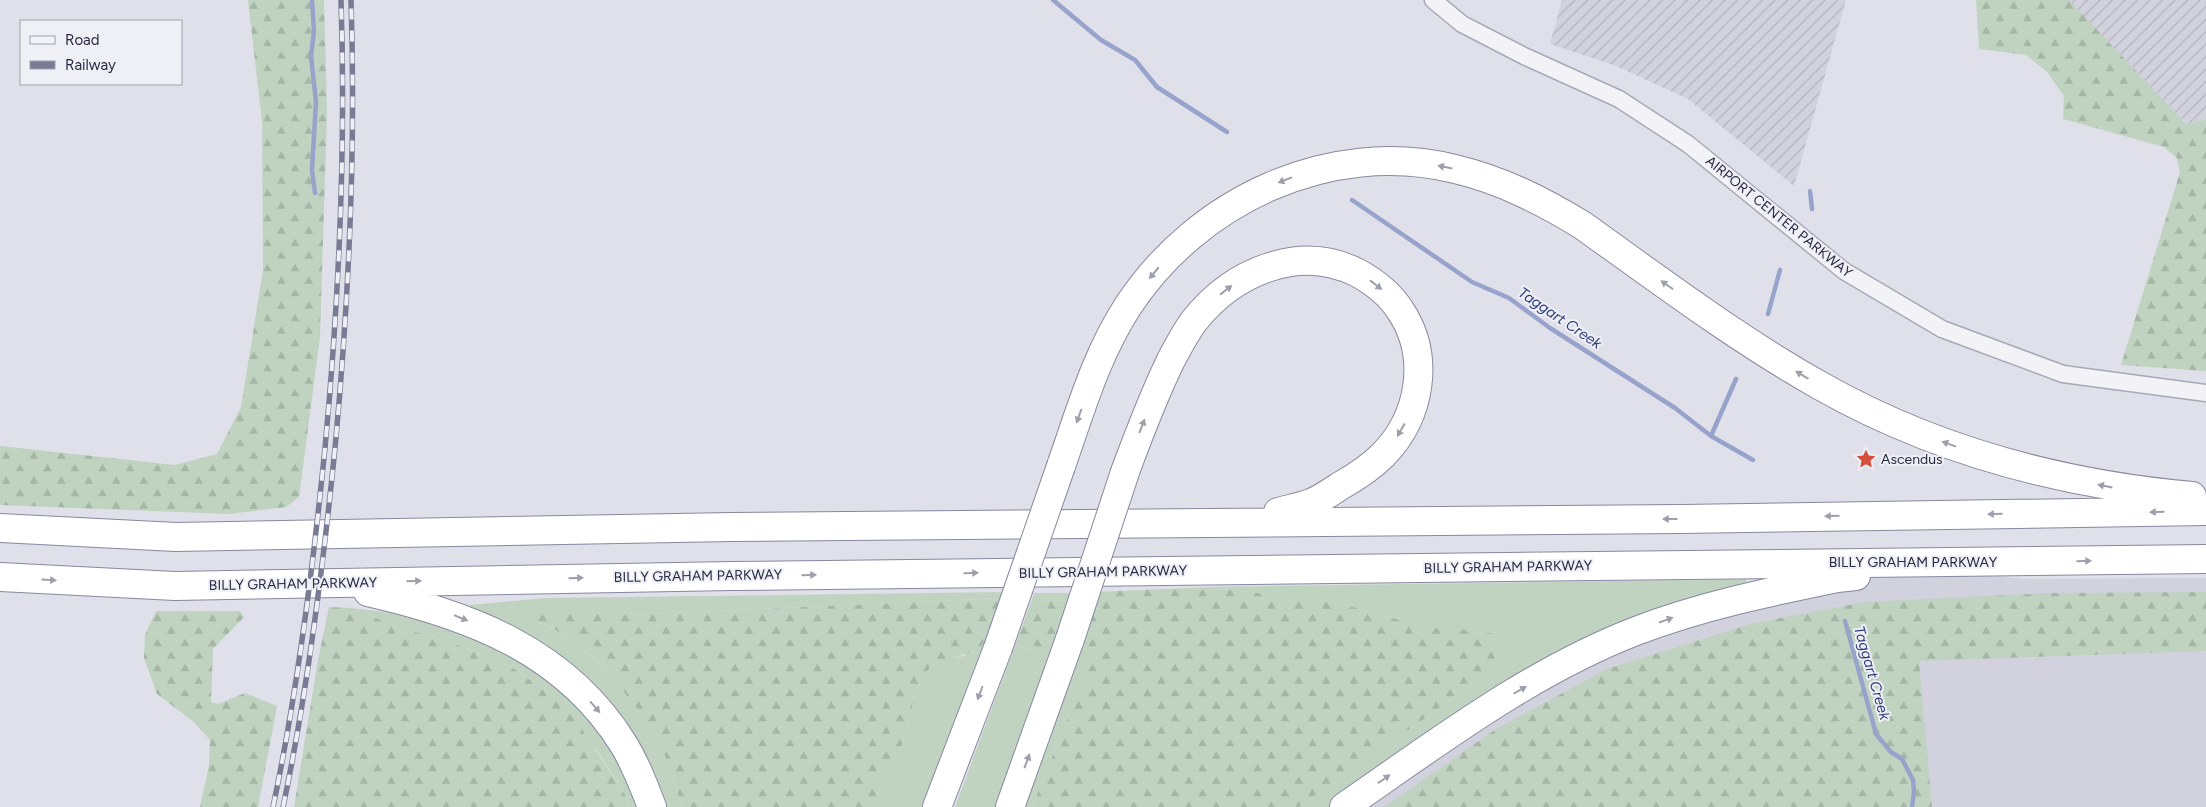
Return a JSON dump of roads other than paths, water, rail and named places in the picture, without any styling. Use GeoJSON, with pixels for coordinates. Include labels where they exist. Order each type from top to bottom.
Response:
{"type":"FeatureCollection","features":[{"type":"Feature","properties":{"kind":"highway"},"geometry":{"type":"LineString","coordinates":[[937,807],[998,648],[1098,364],[1110,337],[1128,306],[1142,286],[1177,248],[1203,224],[1235,203],[1287,179],[1322,169],[1358,163],[1394,161],[1435,165],[1492,179],[1550,206],[1582,224],[1766,353],[1820,386],[1871,412],[1926,436],[1977,455],[2041,473],[2117,488],[2206,498]]}},
{"type":"Feature","properties":{"kind":"highway"},"geometry":{"type":"LineString","coordinates":[[1010,807],[1070,639],[1125,472],[1155,393],[1180,343],[1193,322],[1210,303],[1232,285],[1272,265],[1295,261],[1311,261],[1330,263],[1348,268],[1368,278],[1385,292],[1400,309],[1411,330],[1417,351],[1419,373],[1417,395],[1412,412],[1384,454],[1365,472],[1312,503],[1240,522]]}},
{"type":"Feature","properties":{"kind":"highway"},"geometry":{"type":"LineString","coordinates":[[0,528],[176,537],[722,527],[1672,519],[2206,511]]}},
{"type":"Feature","properties":{"kind":"highway","name":"BILLY GRAHAM PARKWAY"},"geometry":{"type":"LineString","coordinates":[[0,577],[175,586],[732,576],[2206,559]]}},
{"type":"Feature","properties":{"kind":"highway"},"geometry":{"type":"LineString","coordinates":[[1344,807],[1502,700],[1574,659],[1636,631],[1726,602],[1837,578],[2036,562]]}},
{"type":"Feature","properties":{"kind":"highway"},"geometry":{"type":"LineString","coordinates":[[330,583],[397,598],[456,615],[516,643],[562,674],[585,696],[624,745],[640,776],[652,807]]}},
{"type":"Feature","properties":{"kind":"street","name":"AIRPORT CENTER PARKWAY"},"geometry":{"type":"LineString","coordinates":[[1433,0],[1462,24],[1524,56],[1627,104],[1688,144],[1844,270],[1892,301],[1942,329],[2063,374],[2206,393]]}},
{"type":"Feature","properties":{"kind":"waterway"},"geometry":{"type":"LineString","coordinates":[[312,0],[314,31],[311,56],[316,102],[312,170],[315,193]]}},
{"type":"Feature","properties":{"kind":"waterway","name":"Taggart Creek"},"geometry":{"type":"LineString","coordinates":[[1053,0],[1101,40],[1135,60],[1157,87],[1227,132]]}},
{"type":"Feature","properties":{"kind":"waterway"},"geometry":{"type":"LineString","coordinates":[[1810,191],[1812,209]]}},
{"type":"Feature","properties":{"kind":"waterway","name":"Taggart Creek"},"geometry":{"type":"LineString","coordinates":[[1352,200],[1472,282],[1509,298],[1550,328],[1675,408],[1711,436],[1753,460]]}},
{"type":"Feature","properties":{"kind":"waterway"},"geometry":{"type":"LineString","coordinates":[[1768,314],[1780,270]]}},
{"type":"Feature","properties":{"kind":"waterway"},"geometry":{"type":"LineString","coordinates":[[1711,436],[1736,379]]}},
{"type":"Feature","properties":{"kind":"waterway","name":"Taggart Creek"},"geometry":{"type":"LineString","coordinates":[[1845,621],[1876,734],[1891,752],[1902,759],[1913,780],[1912,807]]}},
{"type":"Feature","properties":{"kind":"railway"},"geometry":{"type":"LineString","coordinates":[[273,807],[290,718],[304,628],[330,392],[338,280],[342,168],[341,0]]}},
{"type":"Feature","properties":{"kind":"railway"},"geometry":{"type":"LineString","coordinates":[[283,807],[300,718],[314,628],[340,392],[348,280],[352,168],[351,0]]}},
{"type":"Feature","properties":{"kind":"place","name":"Ascendus"},"geometry":{"type":"Point","coordinates":[1866,459]}}]}
